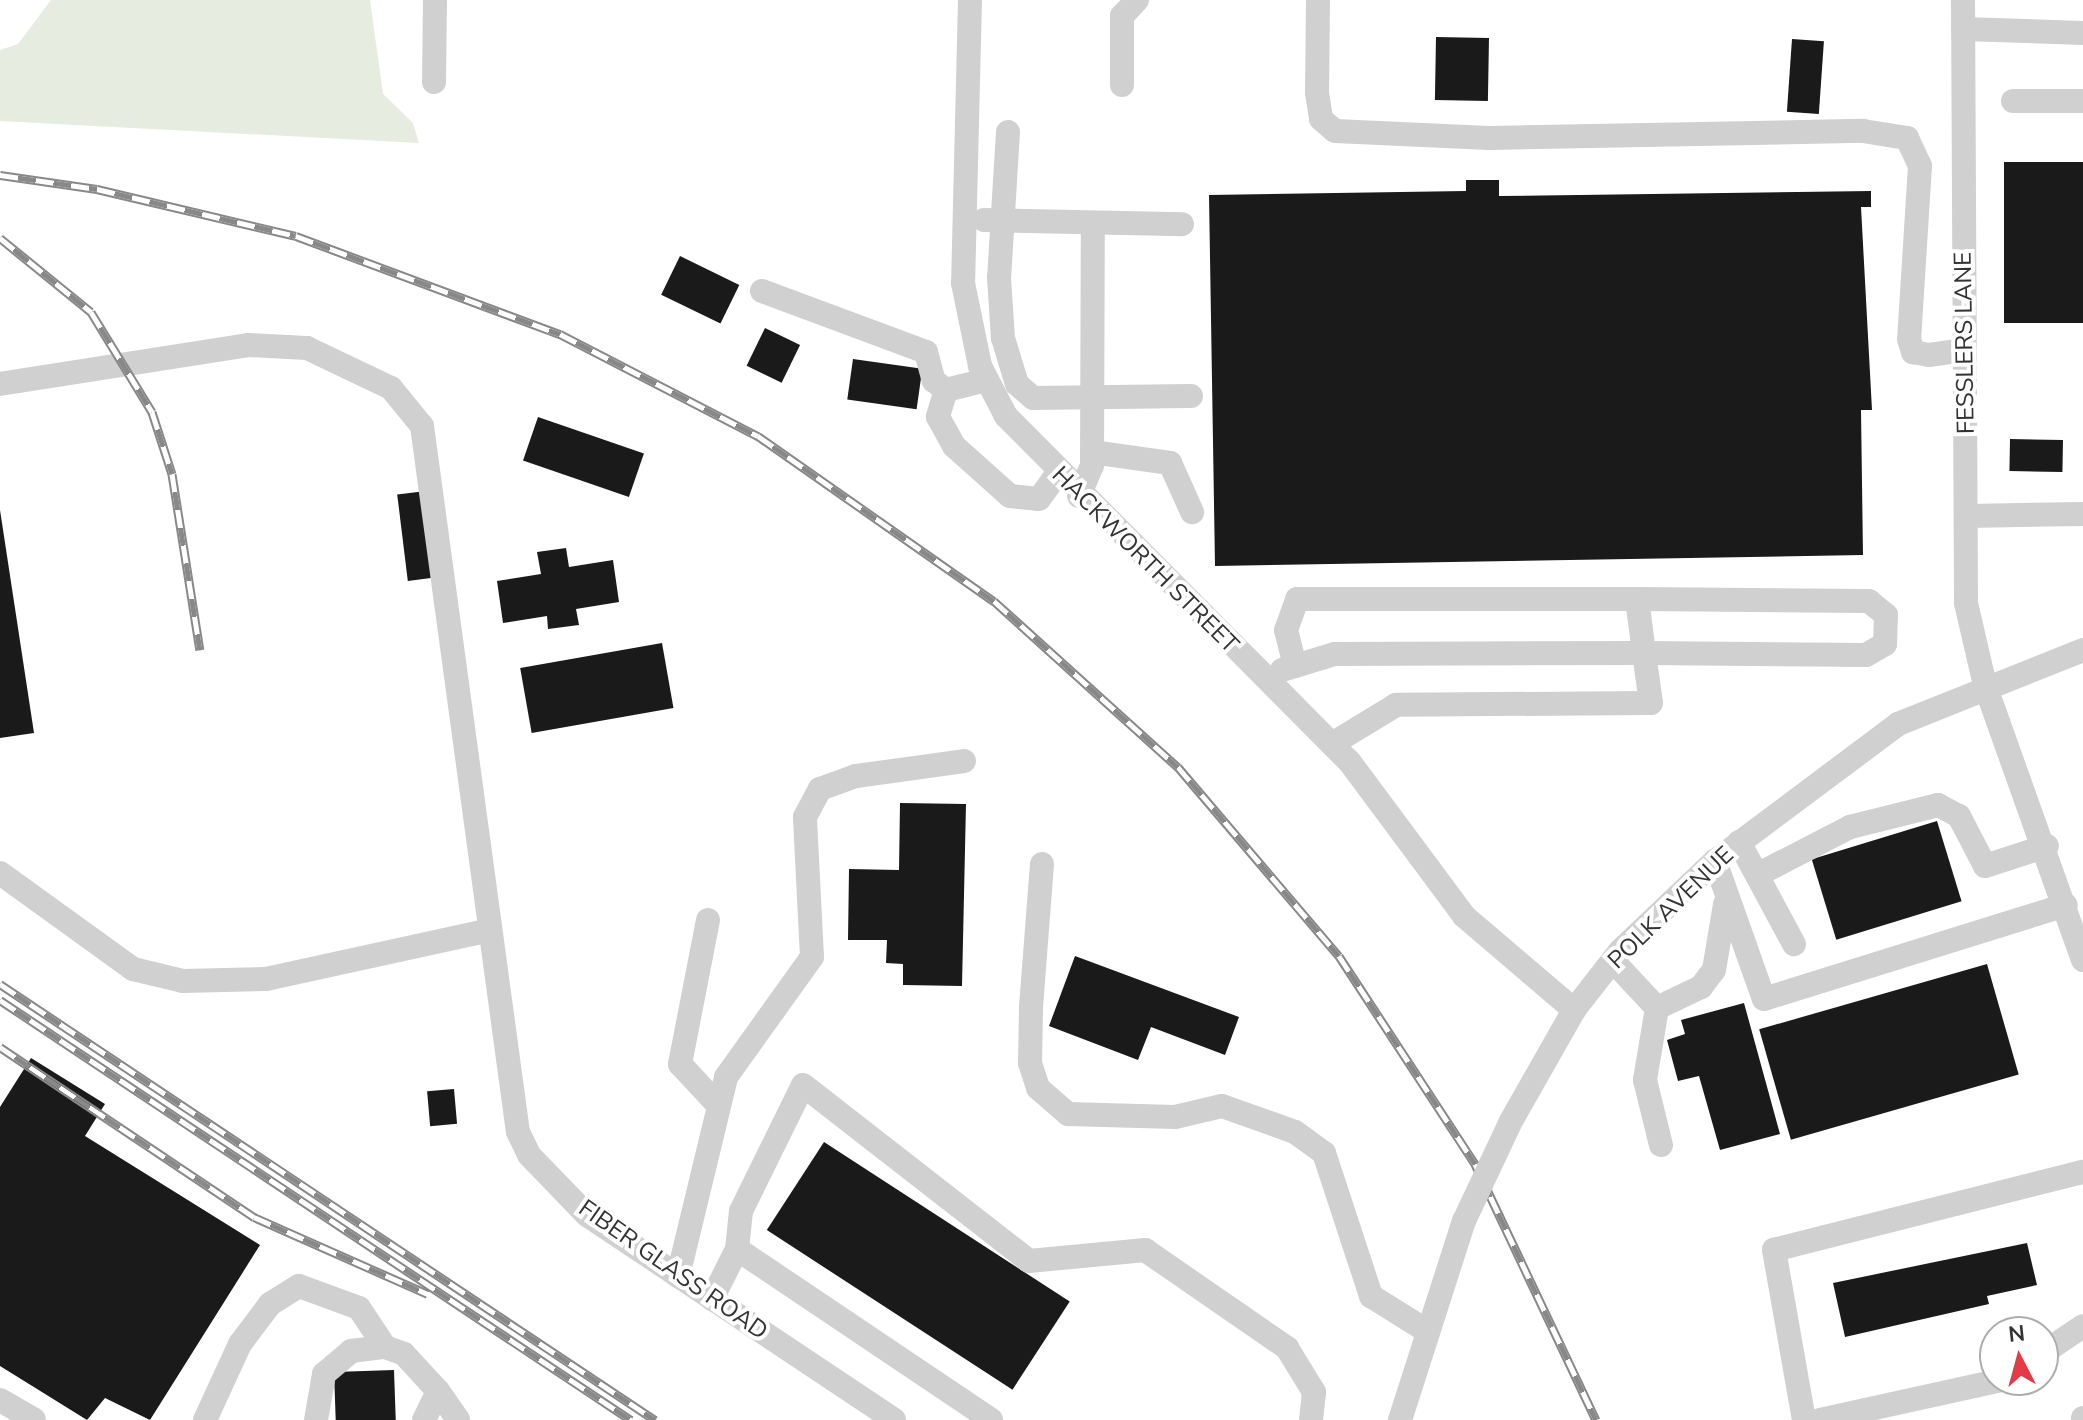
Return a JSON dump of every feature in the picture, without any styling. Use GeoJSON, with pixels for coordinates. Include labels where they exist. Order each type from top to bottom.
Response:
{"type":"FeatureCollection","features":[{"type":"Feature","properties":{"kind":"street"},"geometry":{"type":"LineString","coordinates":[[434,82],[435,0]]}},
{"type":"Feature","properties":{"kind":"street","name":"HACKWORTH STREET"},"geometry":{"type":"LineString","coordinates":[[970,0],[966,311],[986,380],[1006,416],[1057,474],[1332,744],[1464,916],[1574,1010]]}},
{"type":"Feature","properties":{"kind":"street"},"geometry":{"type":"LineString","coordinates":[[1122,85],[1122,16],[1137,0]]}},
{"type":"Feature","properties":{"kind":"street"},"geometry":{"type":"LineString","coordinates":[[1318,0],[1317,93],[1321,119],[1335,131],[1489,138],[1863,131],[1907,138],[1920,166],[1909,339],[1913,352],[1929,355],[1965,350]]}},
{"type":"Feature","properties":{"kind":"street","name":"FESSLERS LANE"},"geometry":{"type":"LineString","coordinates":[[1963,0],[1966,603],[1985,685],[2047,846],[2083,960]]}},
{"type":"Feature","properties":{"kind":"street"},"geometry":{"type":"LineString","coordinates":[[1963,29],[2083,33]]}},
{"type":"Feature","properties":{"kind":"street"},"geometry":{"type":"LineString","coordinates":[[2013,101],[2083,101]]}},
{"type":"Feature","properties":{"kind":"street"},"geometry":{"type":"LineString","coordinates":[[1008,132],[999,222],[1003,338],[1017,384],[1033,398],[1191,396]]}},
{"type":"Feature","properties":{"kind":"street"},"geometry":{"type":"LineString","coordinates":[[966,217],[999,222],[1182,224]]}},
{"type":"Feature","properties":{"kind":"street"},"geometry":{"type":"LineString","coordinates":[[1079,496],[1092,452],[1093,224]]}},
{"type":"Feature","properties":{"kind":"street"},"geometry":{"type":"LineString","coordinates":[[762,291],[926,352],[934,381],[946,390]]}},
{"type":"Feature","properties":{"kind":"street","name":"FIBER GLASS ROAD"},"geometry":{"type":"LineString","coordinates":[[0,384],[248,345],[307,348],[391,388],[422,426],[476,791],[486,931],[509,1106],[529,1155],[587,1215],[894,1420]]}},
{"type":"Feature","properties":{"kind":"street"},"geometry":{"type":"LineString","coordinates":[[946,390],[986,380]]}},
{"type":"Feature","properties":{"kind":"street"},"geometry":{"type":"LineString","coordinates":[[946,390],[938,417],[954,446],[1010,496],[1039,499],[1057,474]]}},
{"type":"Feature","properties":{"kind":"street"},"geometry":{"type":"LineString","coordinates":[[1092,452],[1170,463],[1192,512]]}},
{"type":"Feature","properties":{"kind":"street"},"geometry":{"type":"LineString","coordinates":[[1967,516],[2083,514]]}},
{"type":"Feature","properties":{"kind":"street"},"geometry":{"type":"LineString","coordinates":[[1262,676],[1335,654],[1866,655],[1885,644],[1886,615],[1869,601],[1297,599],[1286,630],[1295,666]]}},
{"type":"Feature","properties":{"kind":"street"},"geometry":{"type":"LineString","coordinates":[[1332,744],[1396,705],[1651,703],[1637,599]]}},
{"type":"Feature","properties":{"kind":"street","name":"POLK AVENUE"},"geometry":{"type":"LineString","coordinates":[[1400,1420],[1464,1221],[1511,1121],[1574,1010],[1613,961],[1715,861],[1898,724],[1985,685],[2083,650]]}},
{"type":"Feature","properties":{"kind":"street"},"geometry":{"type":"LineString","coordinates":[[678,1276],[717,1104],[750,1036],[812,957],[805,817],[820,789],[856,776],[893,777],[964,761]]}},
{"type":"Feature","properties":{"kind":"street"},"geometry":{"type":"LineString","coordinates":[[1757,875],[1850,827],[1938,805],[1959,816],[1985,866],[2047,846]]}},
{"type":"Feature","properties":{"kind":"street"},"geometry":{"type":"LineString","coordinates":[[1739,842],[1794,944]]}},
{"type":"Feature","properties":{"kind":"street"},"geometry":{"type":"LineString","coordinates":[[1715,861],[1764,999],[2066,905]]}},
{"type":"Feature","properties":{"kind":"street"},"geometry":{"type":"LineString","coordinates":[[1042,864],[1030,1021],[1038,1088],[1068,1114],[1175,1117],[1222,1106],[1295,1132],[1324,1153],[1371,1296],[1427,1331]]}},
{"type":"Feature","properties":{"kind":"street"},"geometry":{"type":"LineString","coordinates":[[0,873],[133,969],[183,981],[266,979],[486,931]]}},
{"type":"Feature","properties":{"kind":"street"},"geometry":{"type":"LineString","coordinates":[[1657,1008],[1701,987],[1714,970],[1726,898]]}},
{"type":"Feature","properties":{"kind":"street"},"geometry":{"type":"LineString","coordinates":[[708,920],[680,1064],[717,1104]]}},
{"type":"Feature","properties":{"kind":"street"},"geometry":{"type":"LineString","coordinates":[[1613,961],[1657,1008]]}},
{"type":"Feature","properties":{"kind":"street"},"geometry":{"type":"LineString","coordinates":[[1657,1008],[1645,1080],[1661,1145]]}},
{"type":"Feature","properties":{"kind":"street"},"geometry":{"type":"LineString","coordinates":[[712,1299],[737,1249],[741,1211],[803,1085],[1029,1261],[1145,1250],[1287,1348],[1314,1392],[1311,1420]]}},
{"type":"Feature","properties":{"kind":"street"},"geometry":{"type":"LineString","coordinates":[[1804,1420],[1774,1250],[2083,1172]]}},
{"type":"Feature","properties":{"kind":"street"},"geometry":{"type":"LineString","coordinates":[[737,1249],[991,1420]]}},
{"type":"Feature","properties":{"kind":"street"},"geometry":{"type":"LineString","coordinates":[[205,1420],[240,1344],[270,1304],[299,1286],[359,1308],[385,1347],[404,1354],[438,1391],[458,1420]]}},
{"type":"Feature","properties":{"kind":"street"},"geometry":{"type":"LineString","coordinates":[[2059,1342],[2083,1326]]}},
{"type":"Feature","properties":{"kind":"street"},"geometry":{"type":"LineString","coordinates":[[316,1420],[330,1363],[385,1347]]}},
{"type":"Feature","properties":{"kind":"street"},"geometry":{"type":"LineString","coordinates":[[1820,1420],[1979,1385]]}},
{"type":"Feature","properties":{"kind":"street"},"geometry":{"type":"LineString","coordinates":[[424,1420],[438,1391]]}},
{"type":"Feature","properties":{"kind":"street"},"geometry":{"type":"LineString","coordinates":[[0,1400],[34,1420]]}},
{"type":"Feature","properties":{"kind":"shaded area"},"geometry":{"type":"Polygon","coordinates":[[[51,0],[370,0],[383,94],[413,123],[419,143],[0,121],[0,50],[18,44],[51,0]]]}},
{"type":"Feature","properties":{"kind":"building"},"geometry":{"type":"Polygon","coordinates":[[[1436,37],[1489,38],[1488,101],[1435,100],[1436,37]]]}},
{"type":"Feature","properties":{"kind":"building"},"geometry":{"type":"Polygon","coordinates":[[[1792,39],[1824,41],[1819,114],[1787,112],[1792,39]]]}},
{"type":"Feature","properties":{"kind":"building"},"geometry":{"type":"Polygon","coordinates":[[[2004,162],[2083,162],[2083,323],[2004,323],[2004,162]]]}},
{"type":"Feature","properties":{"kind":"building"},"geometry":{"type":"Polygon","coordinates":[[[1466,180],[1499,180],[1499,196],[1871,191],[1871,207],[1861,207],[1872,410],[1861,410],[1863,555],[1215,566],[1209,195],[1466,191],[1466,180]]]}},
{"type":"Feature","properties":{"kind":"building"},"geometry":{"type":"Polygon","coordinates":[[[680,256],[739,285],[720,324],[661,295],[680,256]]]}},
{"type":"Feature","properties":{"kind":"building"},"geometry":{"type":"Polygon","coordinates":[[[765,328],[800,345],[782,383],[747,366],[765,328]]]}},
{"type":"Feature","properties":{"kind":"building"},"geometry":{"type":"Polygon","coordinates":[[[853,359],[922,369],[917,409],[847,400],[853,359]]]}},
{"type":"Feature","properties":{"kind":"building"},"geometry":{"type":"Polygon","coordinates":[[[538,417],[644,453],[629,497],[523,460],[538,417]]]}},
{"type":"Feature","properties":{"kind":"building"},"geometry":{"type":"Polygon","coordinates":[[[2010,439],[2063,440],[2062,472],[2009,471],[2010,439]]]}},
{"type":"Feature","properties":{"kind":"building"},"geometry":{"type":"Polygon","coordinates":[[[426,491],[437,577],[408,581],[397,495],[426,491]]]}},
{"type":"Feature","properties":{"kind":"building"},"geometry":{"type":"Polygon","coordinates":[[[0,510],[34,733],[0,738],[0,510]]]}},
{"type":"Feature","properties":{"kind":"building"},"geometry":{"type":"Polygon","coordinates":[[[566,548],[569,567],[613,560],[619,602],[576,609],[579,625],[548,629],[547,616],[503,623],[497,581],[541,574],[537,552],[566,548]]]}},
{"type":"Feature","properties":{"kind":"building"},"geometry":{"type":"Polygon","coordinates":[[[662,643],[673,708],[532,733],[520,668],[662,643]]]}},
{"type":"Feature","properties":{"kind":"building"},"geometry":{"type":"Polygon","coordinates":[[[900,803],[966,804],[962,986],[903,985],[903,964],[886,963],[887,940],[848,940],[849,869],[899,870],[900,803]]]}},
{"type":"Feature","properties":{"kind":"building"},"geometry":{"type":"Polygon","coordinates":[[[1937,821],[1962,901],[1836,940],[1812,859],[1937,821]]]}},
{"type":"Feature","properties":{"kind":"building"},"geometry":{"type":"Polygon","coordinates":[[[1075,956],[1239,1017],[1225,1055],[1151,1027],[1138,1060],[1049,1026],[1075,956]]]}},
{"type":"Feature","properties":{"kind":"building"},"geometry":{"type":"Polygon","coordinates":[[[1987,964],[2019,1075],[1791,1140],[1759,1029],[1987,964]]]}},
{"type":"Feature","properties":{"kind":"building"},"geometry":{"type":"Polygon","coordinates":[[[1744,1003],[1780,1134],[1720,1150],[1699,1076],[1678,1081],[1667,1040],[1685,1034],[1681,1020],[1744,1003]]]}},
{"type":"Feature","properties":{"kind":"building"},"geometry":{"type":"Polygon","coordinates":[[[31,1058],[105,1104],[85,1136],[260,1245],[150,1420],[105,1398],[87,1420],[0,1366],[0,1107],[31,1058]]]}},
{"type":"Feature","properties":{"kind":"building"},"geometry":{"type":"Polygon","coordinates":[[[454,1089],[457,1124],[430,1126],[427,1091],[454,1089]]]}},
{"type":"Feature","properties":{"kind":"building"},"geometry":{"type":"Polygon","coordinates":[[[824,1142],[1070,1302],[1013,1390],[767,1230],[824,1142]]]}},
{"type":"Feature","properties":{"kind":"building"},"geometry":{"type":"Polygon","coordinates":[[[2027,1243],[2037,1285],[1987,1296],[1989,1304],[1845,1337],[1833,1283],[2027,1243]]]}},
{"type":"Feature","properties":{"kind":"building"},"geometry":{"type":"Polygon","coordinates":[[[394,1370],[396,1420],[336,1420],[334,1372],[394,1370]]]}},
{"type":"Feature","properties":{"kind":"railway"},"geometry":{"type":"LineString","coordinates":[[0,175],[97,189],[296,236],[560,334],[758,436],[994,601],[1178,767],[1339,956],[1475,1164],[1596,1420]]}},
{"type":"Feature","properties":{"kind":"railway"},"geometry":{"type":"LineString","coordinates":[[0,238],[91,312],[152,412],[172,474],[200,650]]}},
{"type":"Feature","properties":{"kind":"railway"},"geometry":{"type":"LineString","coordinates":[[0,984],[655,1420]]}},
{"type":"Feature","properties":{"kind":"railway"},"geometry":{"type":"LineString","coordinates":[[0,1000],[631,1420]]}},
{"type":"Feature","properties":{"kind":"railway"},"geometry":{"type":"LineString","coordinates":[[0,1047],[254,1217],[428,1294]]}}]}
